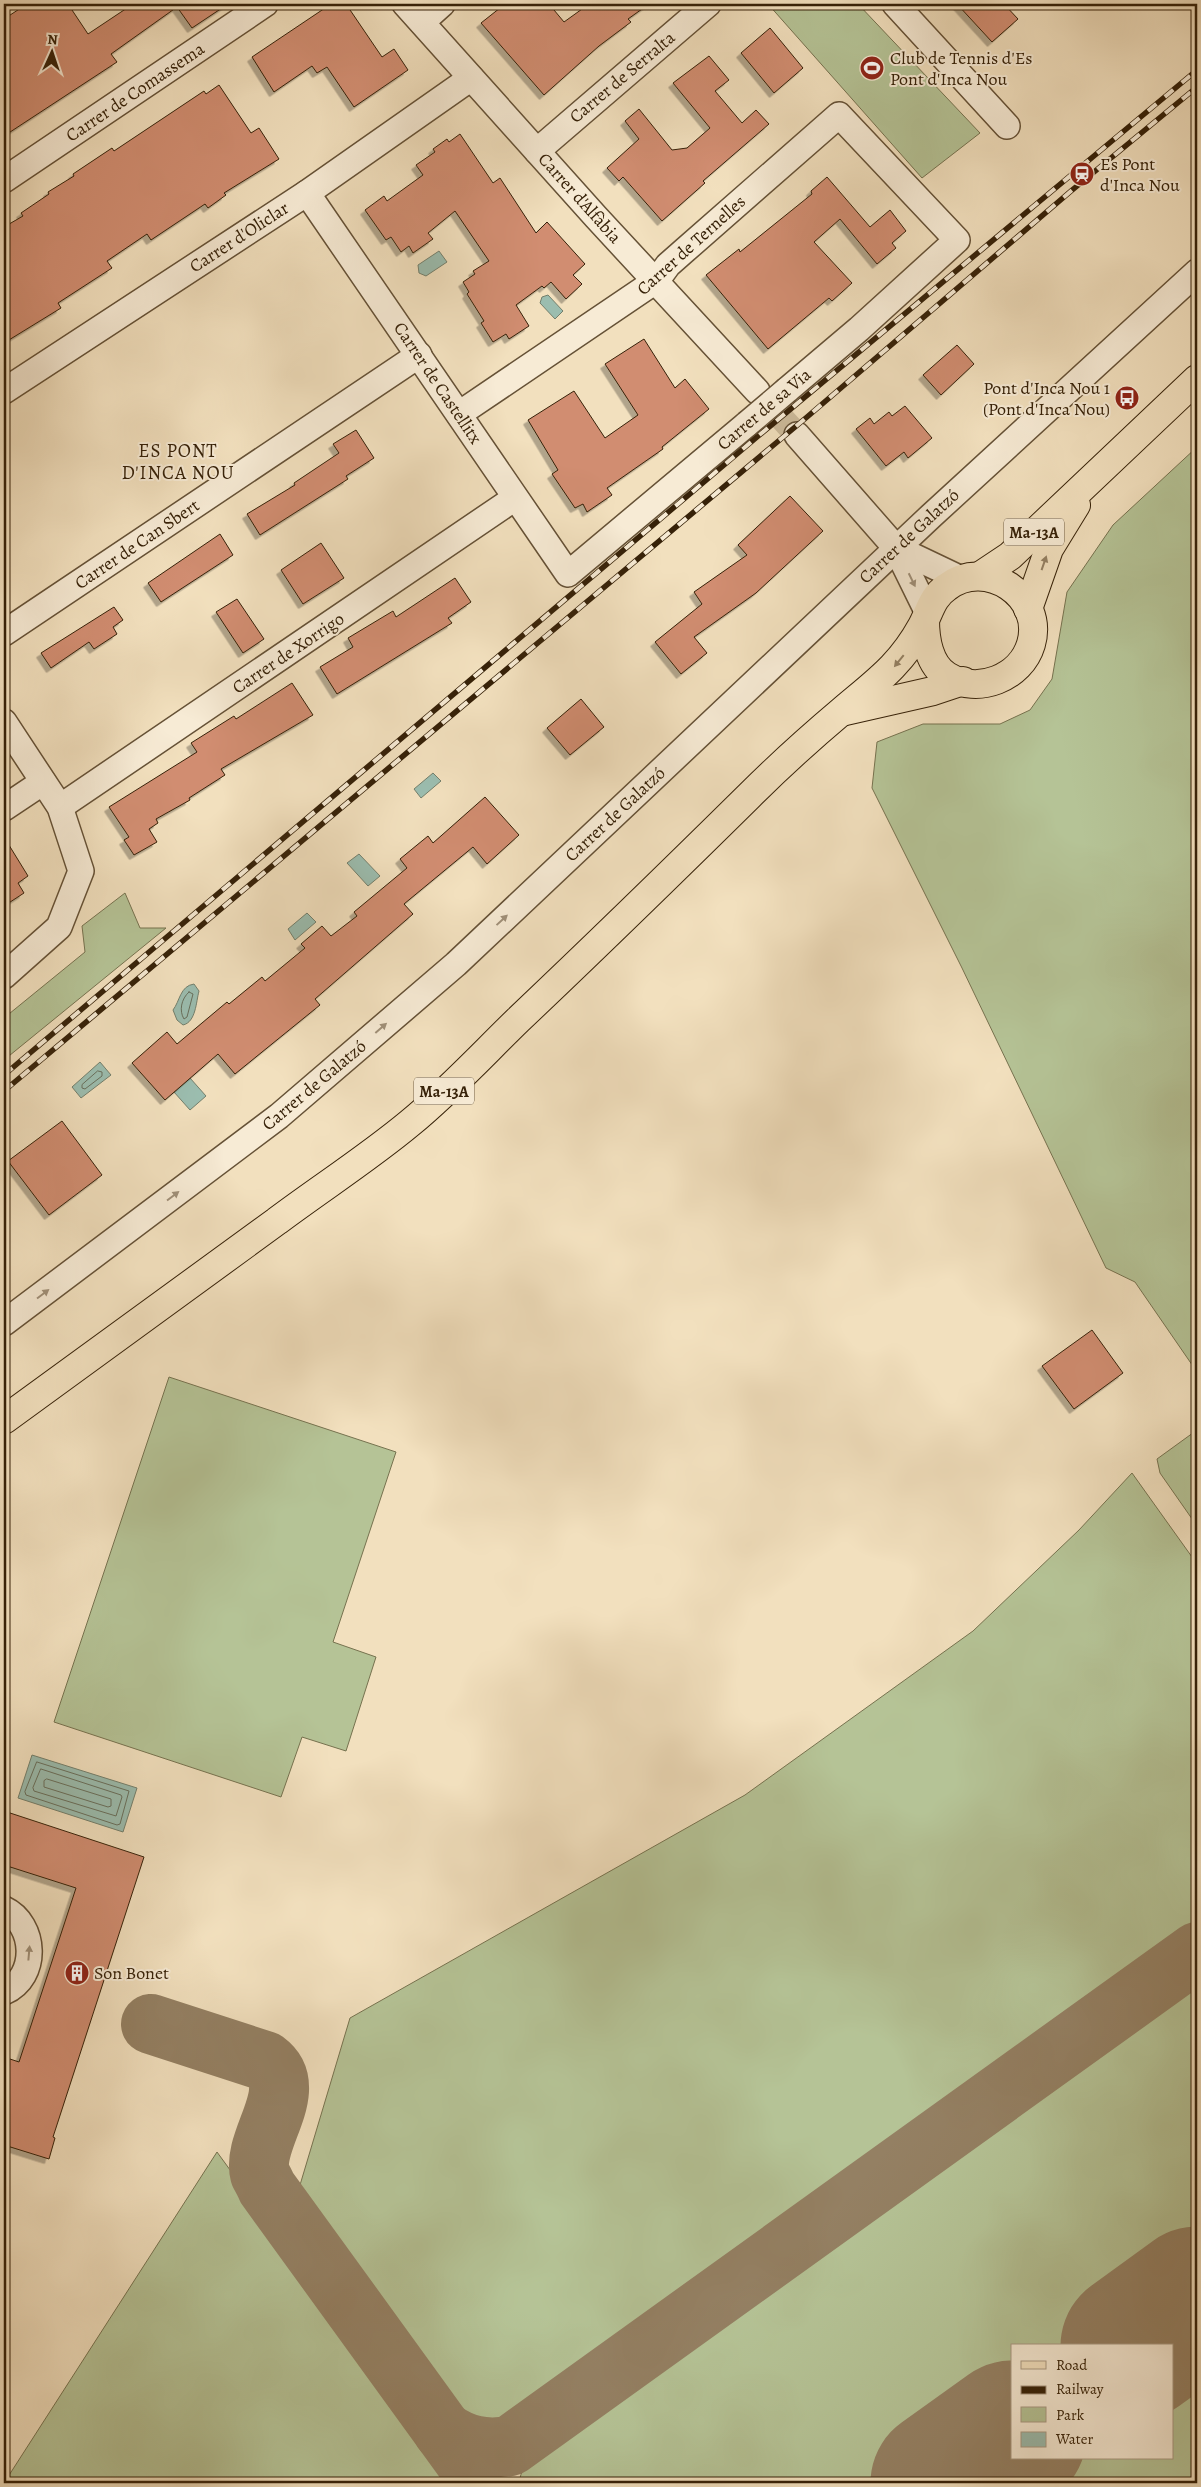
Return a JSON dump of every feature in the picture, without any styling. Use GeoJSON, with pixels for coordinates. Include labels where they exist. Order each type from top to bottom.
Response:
{"type":"FeatureCollection","features":[{"type":"Feature","properties":{"kind":"main road","name":"Ma-13A"},"geometry":{"type":"LineString","coordinates":[[970,577],[1010,556],[1197,379]]}},
{"type":"Feature","properties":{"kind":"main road","name":"Ma-13A"},"geometry":{"type":"LineString","coordinates":[[1028,609],[1049,549],[1069,519],[1086,486]]}},
{"type":"Feature","properties":{"kind":"main road"},"geometry":{"type":"LineString","coordinates":[[970,577],[995,578],[1009,585],[1021,596],[1028,609],[1033,626],[1031,643],[1024,659],[1013,672],[997,680],[980,684],[946,676],[929,650],[925,635],[927,616],[937,596],[949,585],[970,577]]}},
{"type":"Feature","properties":{"kind":"main road","name":"Ma-13A"},"geometry":{"type":"LineString","coordinates":[[4,1420],[412,1122],[774,772],[895,667],[927,616]]}},
{"type":"Feature","properties":{"kind":"main road","name":"Ma-13A"},"geometry":{"type":"LineString","coordinates":[[841,712],[924,693],[963,681]]}},
{"type":"Feature","properties":{"kind":"street","name":"Carrer de Comassema"},"geometry":{"type":"LineString","coordinates":[[4,180],[265,4]]}},
{"type":"Feature","properties":{"kind":"street","name":"Carrer d'Alfàbia"},"geometry":{"type":"LineString","coordinates":[[405,4],[757,391]]}},
{"type":"Feature","properties":{"kind":"street"},"geometry":{"type":"LineString","coordinates":[[422,22],[442,4]]}},
{"type":"Feature","properties":{"kind":"street","name":"Carrer de Serralta"},"geometry":{"type":"LineString","coordinates":[[537,151],[708,4]]}},
{"type":"Feature","properties":{"kind":"street"},"geometry":{"type":"LineString","coordinates":[[895,4],[1006,126]]}},
{"type":"Feature","properties":{"kind":"street","name":"Carrer d'Oliclar"},"geometry":{"type":"LineString","coordinates":[[4,391],[308,192],[471,78]]}},
{"type":"Feature","properties":{"kind":"street","name":"Carrer de sa Via"},"geometry":{"type":"LineString","coordinates":[[568,574],[859,329],[957,240],[839,115]]}},
{"type":"Feature","properties":{"kind":"street","name":"Carrer de Ternelles"},"geometry":{"type":"LineString","coordinates":[[459,414],[657,280],[668,265],[839,115]]}},
{"type":"Feature","properties":{"kind":"street","name":"Carrer de Castellitx"},"geometry":{"type":"LineString","coordinates":[[308,192],[568,574]]}},
{"type":"Feature","properties":{"kind":"street","name":"Carrer de Galatzó"},"geometry":{"type":"LineString","coordinates":[[4,1323],[279,1116],[456,964],[896,548],[1197,272]]}},
{"type":"Feature","properties":{"kind":"street","name":"Carrer de Can Sbert"},"geometry":{"type":"LineString","coordinates":[[4,633],[420,355]]}},
{"type":"Feature","properties":{"kind":"street"},"geometry":{"type":"LineString","coordinates":[[797,435],[896,548],[927,616]]}},
{"type":"Feature","properties":{"kind":"street","name":"Carrer de Xorrigo"},"geometry":{"type":"LineString","coordinates":[[60,807],[515,498]]}},
{"type":"Feature","properties":{"kind":"street"},"geometry":{"type":"LineString","coordinates":[[896,548],[970,577]]}},
{"type":"Feature","properties":{"kind":"street"},"geometry":{"type":"LineString","coordinates":[[4,722],[60,807],[81,871],[59,927],[4,976]]}},
{"type":"Feature","properties":{"kind":"street"},"geometry":{"type":"LineString","coordinates":[[4,808],[43,782]]}},
{"type":"Feature","properties":{"kind":"street"},"geometry":{"type":"LineString","coordinates":[[4,1909],[20,1921],[30,1945],[25,1971],[18,1982],[4,1992]]}},
{"type":"Feature","properties":{"kind":"green space","name":"Club de Tennis d'Es Pont d'Inca Nou"},"geometry":{"type":"Polygon","coordinates":[[[768,4],[858,4],[980,133],[922,178],[768,4]]]}},
{"type":"Feature","properties":{"kind":"green space"},"geometry":{"type":"Polygon","coordinates":[[[1197,447],[1197,1372],[1135,1282],[1106,1268],[962,968],[872,788],[877,742],[923,724],[1000,724],[1030,710],[1052,679],[1067,592],[1113,525],[1197,447]]]}},
{"type":"Feature","properties":{"kind":"green space"},"geometry":{"type":"Polygon","coordinates":[[[125,893],[140,928],[166,928],[4,1060],[4,1018],[85,952],[82,926],[125,893]]]}},
{"type":"Feature","properties":{"kind":"green space"},"geometry":{"type":"Polygon","coordinates":[[[169,1377],[396,1452],[333,1642],[376,1657],[346,1751],[302,1737],[281,1797],[54,1722],[169,1377]]]}},
{"type":"Feature","properties":{"kind":"green space"},"geometry":{"type":"Polygon","coordinates":[[[1197,1430],[1197,1526],[1160,1473],[1157,1459],[1197,1430]]]}},
{"type":"Feature","properties":{"kind":"green space"},"geometry":{"type":"Polygon","coordinates":[[[1132,1473],[1197,1564],[1197,1925],[510,2417],[479,2422],[456,2412],[436,2395],[306,2211],[300,2185],[350,2018],[745,1795],[973,1631],[1079,1530],[1132,1473]]]}},
{"type":"Feature","properties":{"kind":"green space"},"geometry":{"type":"Polygon","coordinates":[[[1197,1971],[1197,2254],[1073,2344],[1011,2344],[1011,2388],[880,2483],[519,2483],[521,2474],[529,2460],[563,2430],[1197,1971]]]}},
{"type":"Feature","properties":{"kind":"green space"},"geometry":{"type":"Polygon","coordinates":[[[217,2152],[458,2483],[4,2483],[217,2152]]]}},
{"type":"Feature","properties":{"kind":"green space"},"geometry":{"type":"Polygon","coordinates":[[[1197,2351],[1197,2483],[1014,2483],[1045,2460],[1174,2460],[1174,2368],[1197,2351]]]}},
{"type":"Feature","properties":{"kind":"water"},"geometry":{"type":"Polygon","coordinates":[[[439,251],[447,262],[426,276],[419,273],[418,265],[439,251]]]}},
{"type":"Feature","properties":{"kind":"water"},"geometry":{"type":"Polygon","coordinates":[[[548,295],[563,311],[555,319],[540,303],[542,297],[548,295]]]}},
{"type":"Feature","properties":{"kind":"water"},"geometry":{"type":"Polygon","coordinates":[[[433,773],[441,781],[421,798],[414,789],[433,773]]]}},
{"type":"Feature","properties":{"kind":"water"},"geometry":{"type":"Polygon","coordinates":[[[359,854],[380,876],[368,886],[347,863],[359,854]]]}},
{"type":"Feature","properties":{"kind":"water"},"geometry":{"type":"Polygon","coordinates":[[[307,913],[316,922],[295,940],[288,929],[307,913]]]}},
{"type":"Feature","properties":{"kind":"water"},"geometry":{"type":"Polygon","coordinates":[[[194,984],[199,991],[195,1011],[191,1020],[183,1025],[177,1020],[173,1010],[183,991],[189,985],[194,984]]]}},
{"type":"Feature","properties":{"kind":"water"},"geometry":{"type":"Polygon","coordinates":[[[100,1062],[111,1075],[81,1098],[72,1087],[100,1062]]]}},
{"type":"Feature","properties":{"kind":"water"},"geometry":{"type":"Polygon","coordinates":[[[190,1078],[206,1096],[190,1110],[174,1092],[190,1078]]]}},
{"type":"Feature","properties":{"kind":"water"},"geometry":{"type":"Polygon","coordinates":[[[32,1755],[137,1788],[123,1832],[18,1798],[32,1755]]]}},
{"type":"Feature","properties":{"kind":"building"},"geometry":{"type":"Polygon","coordinates":[[[27,4],[68,4],[88,34],[133,4],[228,4],[192,28],[177,7],[111,54],[117,62],[4,136],[4,19],[27,4]]]}},
{"type":"Feature","properties":{"kind":"building"},"geometry":{"type":"Polygon","coordinates":[[[331,4],[346,4],[382,57],[394,49],[408,70],[354,107],[327,67],[317,73],[312,66],[274,92],[252,57],[331,4]]]}},
{"type":"Feature","properties":{"kind":"building"},"geometry":{"type":"Polygon","coordinates":[[[505,4],[549,4],[564,22],[589,4],[649,4],[628,19],[631,22],[599,46],[544,95],[481,23],[505,4]]]}},
{"type":"Feature","properties":{"kind":"building"},"geometry":{"type":"Polygon","coordinates":[[[957,4],[1004,4],[1018,19],[992,42],[957,4]]]}},
{"type":"Feature","properties":{"kind":"building"},"geometry":{"type":"Polygon","coordinates":[[[770,28],[803,68],[774,93],[741,53],[770,28]]]}},
{"type":"Feature","properties":{"kind":"building"},"geometry":{"type":"Polygon","coordinates":[[[709,56],[729,80],[715,91],[742,123],[756,110],[769,124],[703,181],[705,183],[662,221],[623,177],[619,181],[607,168],[639,139],[625,121],[639,109],[672,150],[687,148],[710,128],[673,83],[709,56]]]}},
{"type":"Feature","properties":{"kind":"building"},"geometry":{"type":"Polygon","coordinates":[[[219,85],[251,133],[259,128],[279,159],[224,193],[226,195],[208,208],[205,204],[151,240],[147,234],[107,261],[112,268],[58,303],[61,308],[4,343],[4,227],[23,216],[21,213],[49,194],[48,192],[74,176],[73,174],[112,148],[114,151],[204,91],[206,94],[219,85]]]}},
{"type":"Feature","properties":{"kind":"building"},"geometry":{"type":"Polygon","coordinates":[[[460,134],[493,183],[500,178],[536,233],[547,222],[585,264],[573,275],[582,284],[566,299],[551,282],[544,288],[542,286],[516,305],[529,326],[509,339],[506,334],[493,342],[481,323],[484,321],[467,294],[469,292],[463,282],[475,274],[473,271],[489,261],[455,211],[428,233],[433,239],[413,253],[409,246],[401,252],[391,237],[386,240],[365,210],[384,196],[387,201],[423,175],[416,165],[435,152],[433,149],[447,139],[449,142],[460,134]]]}},
{"type":"Feature","properties":{"kind":"building"},"geometry":{"type":"Polygon","coordinates":[[[827,177],[870,227],[890,210],[906,231],[892,243],[896,248],[877,264],[840,219],[814,242],[852,283],[832,301],[829,298],[768,349],[706,275],[739,249],[740,252],[812,194],[811,191],[827,177]]]}},
{"type":"Feature","properties":{"kind":"building"},"geometry":{"type":"Polygon","coordinates":[[[644,339],[675,388],[685,379],[709,409],[662,447],[663,449],[607,488],[612,495],[587,512],[583,504],[575,508],[552,474],[558,470],[528,420],[574,391],[605,438],[638,415],[605,364],[644,339]]]}},
{"type":"Feature","properties":{"kind":"building"},"geometry":{"type":"Polygon","coordinates":[[[957,345],[974,364],[941,395],[923,375],[957,345]]]}},
{"type":"Feature","properties":{"kind":"building"},"geometry":{"type":"Polygon","coordinates":[[[905,406],[932,438],[908,458],[904,452],[886,466],[856,429],[870,418],[874,424],[889,412],[892,416],[905,406]]]}},
{"type":"Feature","properties":{"kind":"building"},"geometry":{"type":"Polygon","coordinates":[[[356,430],[374,458],[346,476],[348,479],[260,535],[247,514],[295,485],[294,483],[339,453],[333,444],[356,430]]]}},
{"type":"Feature","properties":{"kind":"building"},"geometry":{"type":"Polygon","coordinates":[[[790,496],[823,531],[756,593],[694,637],[707,653],[681,674],[655,642],[702,604],[694,592],[747,555],[738,545],[790,496]]]}},
{"type":"Feature","properties":{"kind":"building"},"geometry":{"type":"Polygon","coordinates":[[[220,534],[233,555],[161,602],[148,583],[220,534]]]}},
{"type":"Feature","properties":{"kind":"building"},"geometry":{"type":"Polygon","coordinates":[[[321,543],[344,578],[303,604],[281,570],[321,543]]]}},
{"type":"Feature","properties":{"kind":"building"},"geometry":{"type":"Polygon","coordinates":[[[455,578],[471,602],[448,618],[452,623],[337,694],[320,667],[353,647],[348,638],[393,611],[396,617],[455,578]]]}},
{"type":"Feature","properties":{"kind":"building"},"geometry":{"type":"Polygon","coordinates":[[[237,599],[264,639],[243,653],[216,612],[237,599]]]}},
{"type":"Feature","properties":{"kind":"building"},"geometry":{"type":"Polygon","coordinates":[[[114,607],[123,620],[113,627],[117,634],[94,649],[89,642],[51,668],[41,653],[114,607]]]}},
{"type":"Feature","properties":{"kind":"building"},"geometry":{"type":"Polygon","coordinates":[[[292,683],[313,715],[221,769],[225,775],[189,798],[190,800],[156,819],[158,823],[149,829],[157,842],[134,855],[124,840],[129,837],[109,807],[197,752],[191,743],[234,716],[236,719],[292,683]]]}},
{"type":"Feature","properties":{"kind":"building"},"geometry":{"type":"Polygon","coordinates":[[[581,699],[604,727],[570,755],[547,728],[581,699]]]}},
{"type":"Feature","properties":{"kind":"building"},"geometry":{"type":"Polygon","coordinates":[[[485,797],[519,835],[487,864],[473,847],[404,904],[413,914],[315,999],[320,1005],[235,1074],[218,1054],[165,1100],[132,1063],[167,1032],[177,1044],[227,1002],[229,1004],[262,977],[265,981],[305,948],[301,944],[322,926],[331,936],[357,916],[354,912],[407,868],[400,859],[428,836],[433,843],[485,797]]]}},
{"type":"Feature","properties":{"kind":"building"},"geometry":{"type":"Polygon","coordinates":[[[4,837],[28,876],[18,883],[24,893],[4,906],[4,837]]]}},
{"type":"Feature","properties":{"kind":"building"},"geometry":{"type":"Polygon","coordinates":[[[62,1121],[102,1175],[49,1215],[8,1161],[62,1121]]]}},
{"type":"Feature","properties":{"kind":"building"},"geometry":{"type":"Polygon","coordinates":[[[1092,1330],[1123,1373],[1074,1409],[1042,1366],[1092,1330]]]}},
{"type":"Feature","properties":{"kind":"building","name":"Son Bonet"},"geometry":{"type":"Polygon","coordinates":[[[4,1811],[144,1857],[53,2137],[55,2138],[49,2159],[4,2145],[4,2057],[19,2062],[76,1888],[4,1865],[4,1811]]]}},
{"type":"Feature","properties":{"kind":"taxiway"},"geometry":{"type":"LineString","coordinates":[[443,2431],[475,2446],[510,2446],[1197,1952]]}},
{"type":"Feature","properties":{"kind":"taxiway"},"geometry":{"type":"LineString","coordinates":[[151,2024],[265,2061],[275,2072],[279,2086],[278,2100],[262,2146],[259,2160],[260,2174],[267,2188],[467,2464]]}},
{"type":"Feature","properties":{"kind":"runway"},"geometry":{"type":"LineString","coordinates":[[1138,2344],[1197,2301]]}},
{"type":"Feature","properties":{"kind":"runway"},"geometry":{"type":"LineString","coordinates":[[945,2483],[1011,2436]]}},
{"type":"Feature","properties":{"kind":"tunnel"},"geometry":{"type":"LineString","coordinates":[[757,391],[797,435]]}},
{"type":"Feature","properties":{"kind":"railway"},"geometry":{"type":"LineString","coordinates":[[4,1075],[757,437],[1197,70]]}},
{"type":"Feature","properties":{"kind":"railway"},"geometry":{"type":"LineString","coordinates":[[4,1091],[807,417],[1071,191],[1197,87]]}},
{"type":"Feature","properties":{"kind":"place","name":"Club de Tennis d'Es Pont d'Inca Nou"},"geometry":{"type":"Point","coordinates":[872,68]}},
{"type":"Feature","properties":{"kind":"place","name":"Es Pont d'Inca Nou"},"geometry":{"type":"Point","coordinates":[1082,174]}},
{"type":"Feature","properties":{"kind":"place","name":"Pont d'Inca Nou 1 (Pont d'Inca Nou)"},"geometry":{"type":"Point","coordinates":[1127,398]}},
{"type":"Feature","properties":{"kind":"place","name":"Son Bonet"},"geometry":{"type":"Point","coordinates":[77,1973]}},
{"type":"Feature","properties":{"kind":"district","name":"ES PONT D'INCA NOU"},"geometry":{"type":"Point","coordinates":[178,461]}}]}
